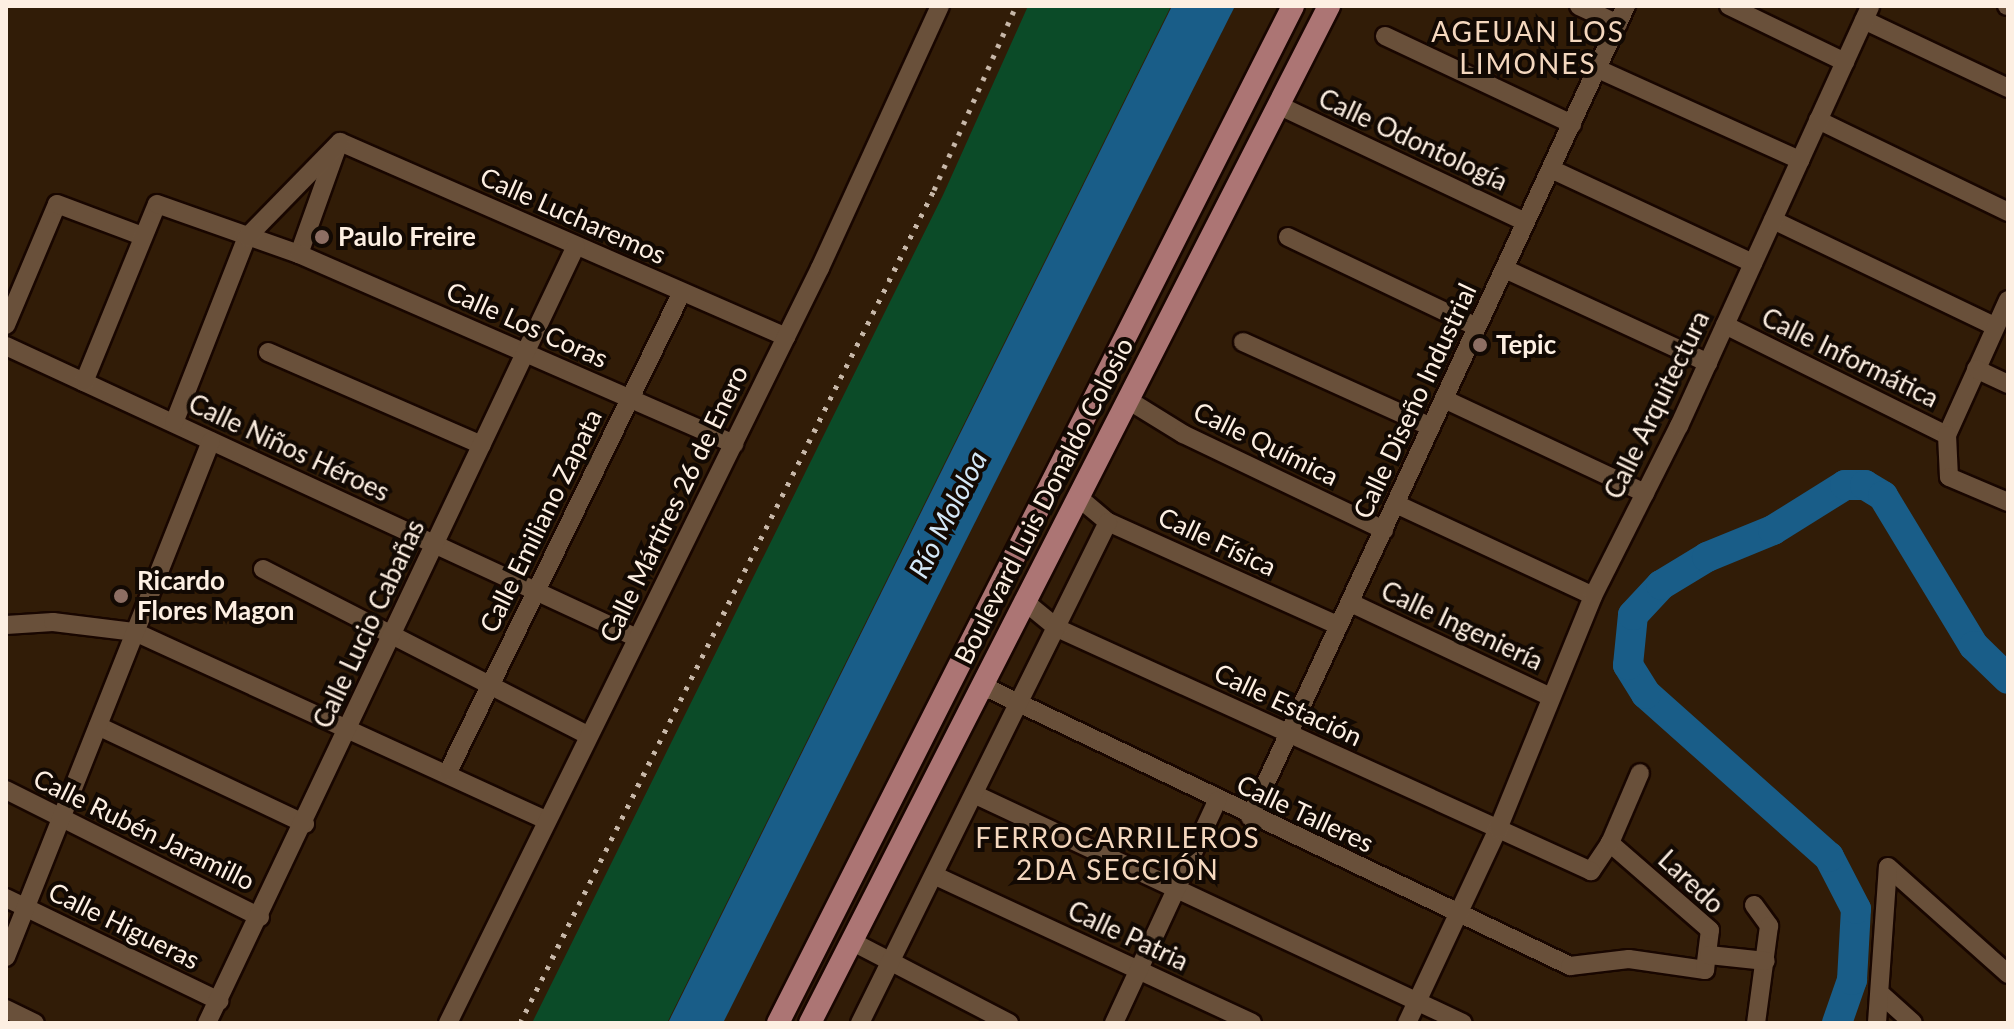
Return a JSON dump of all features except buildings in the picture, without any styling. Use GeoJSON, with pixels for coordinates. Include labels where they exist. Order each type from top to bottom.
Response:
{"type":"FeatureCollection","features":[{"type":"Feature","properties":{"kind":"main road","name":"Boulevard Luis Donaldo Colosio"},"geometry":{"type":"LineString","coordinates":[[778,1023],[1293,6]]}},
{"type":"Feature","properties":{"kind":"main road","name":"Boulevard Luis Donaldo Colosio"},"geometry":{"type":"LineString","coordinates":[[810,1023],[1329,6]]}},
{"type":"Feature","properties":{"kind":"main road"},"geometry":{"type":"LineString","coordinates":[[888,803],[914,816]]}},
{"type":"Feature","properties":{"kind":"street","name":"Calle Mártires 26 de Enero"},"geometry":{"type":"LineString","coordinates":[[448,1023],[786,337],[940,6]]}},
{"type":"Feature","properties":{"kind":"street"},"geometry":{"type":"LineString","coordinates":[[1579,6],[1618,24]]}},
{"type":"Feature","properties":{"kind":"street","name":"Calle Diseño Industrial"},"geometry":{"type":"LineString","coordinates":[[1250,817],[1626,6]]}},
{"type":"Feature","properties":{"kind":"street"},"geometry":{"type":"LineString","coordinates":[[1729,6],[1845,62]]}},
{"type":"Feature","properties":{"kind":"street"},"geometry":{"type":"LineString","coordinates":[[1867,13],[2008,88]]}},
{"type":"Feature","properties":{"kind":"street","name":"Calle Arquitectura"},"geometry":{"type":"LineString","coordinates":[[1407,1023],[1498,829],[1593,596],[1708,363],[1867,13]]}},
{"type":"Feature","properties":{"kind":"street"},"geometry":{"type":"LineString","coordinates":[[1385,36],[1572,124]]}},
{"type":"Feature","properties":{"kind":"street"},"geometry":{"type":"LineString","coordinates":[[1598,69],[1800,160]]}},
{"type":"Feature","properties":{"kind":"street","name":"Calle Odontología"},"geometry":{"type":"LineString","coordinates":[[1278,105],[1526,222]]}},
{"type":"Feature","properties":{"kind":"street"},"geometry":{"type":"LineString","coordinates":[[1818,120],[2008,212]]}},
{"type":"Feature","properties":{"kind":"street","name":"Calle Lucharemos"},"geometry":{"type":"LineString","coordinates":[[340,142],[786,337]]}},
{"type":"Feature","properties":{"kind":"street"},"geometry":{"type":"LineString","coordinates":[[174,423],[247,237],[340,142]]}},
{"type":"Feature","properties":{"kind":"street"},"geometry":{"type":"LineString","coordinates":[[84,382],[157,204],[299,254],[340,142]]}},
{"type":"Feature","properties":{"kind":"street"},"geometry":{"type":"LineString","coordinates":[[1551,169],[1753,263]]}},
{"type":"Feature","properties":{"kind":"street"},"geometry":{"type":"LineString","coordinates":[[6,325],[57,204],[142,236]]}},
{"type":"Feature","properties":{"kind":"street"},"geometry":{"type":"LineString","coordinates":[[1773,220],[1994,326]]}},
{"type":"Feature","properties":{"kind":"street"},"geometry":{"type":"LineString","coordinates":[[1288,237],[1477,327]]}},
{"type":"Feature","properties":{"kind":"street","name":"Calle Lucio Cabañas"},"geometry":{"type":"LineString","coordinates":[[207,1023],[305,824],[576,246]]}},
{"type":"Feature","properties":{"kind":"street","name":"Calle Los Coras"},"geometry":{"type":"LineString","coordinates":[[299,254],[734,444]]}},
{"type":"Feature","properties":{"kind":"street"},"geometry":{"type":"LineString","coordinates":[[1505,269],[1708,363]]}},
{"type":"Feature","properties":{"kind":"street","name":"Calle Emiliano Zapata"},"geometry":{"type":"LineString","coordinates":[[448,772],[682,292]]}},
{"type":"Feature","properties":{"kind":"street","name":"Calle Informática"},"geometry":{"type":"LineString","coordinates":[[1725,325],[1947,435],[2008,300]]}},
{"type":"Feature","properties":{"kind":"street"},"geometry":{"type":"LineString","coordinates":[[1243,342],[1431,427]]}},
{"type":"Feature","properties":{"kind":"street","name":"Calle Niños Héroes"},"geometry":{"type":"LineString","coordinates":[[6,346],[637,638]]}},
{"type":"Feature","properties":{"kind":"street"},"geometry":{"type":"LineString","coordinates":[[268,352],[482,445]]}},
{"type":"Feature","properties":{"kind":"street"},"geometry":{"type":"LineString","coordinates":[[1976,369],[2008,384]]}},
{"type":"Feature","properties":{"kind":"street"},"geometry":{"type":"LineString","coordinates":[[1444,399],[1645,493]]}},
{"type":"Feature","properties":{"kind":"street","name":"Calle Química"},"geometry":{"type":"LineString","coordinates":[[1128,400],[1183,434],[1384,530]]}},
{"type":"Feature","properties":{"kind":"street"},"geometry":{"type":"LineString","coordinates":[[1947,435],[1949,477],[2008,502]]}},
{"type":"Feature","properties":{"kind":"street"},"geometry":{"type":"LineString","coordinates":[[6,957],[211,441]]}},
{"type":"Feature","properties":{"kind":"street","name":"Calle Física"},"geometry":{"type":"LineString","coordinates":[[1078,497],[1108,522],[1339,626]]}},
{"type":"Feature","properties":{"kind":"street"},"geometry":{"type":"LineString","coordinates":[[1396,504],[1593,596]]}},
{"type":"Feature","properties":{"kind":"street"},"geometry":{"type":"LineString","coordinates":[[860,1023],[938,877],[1108,522]]}},
{"type":"Feature","properties":{"kind":"street"},"geometry":{"type":"LineString","coordinates":[[263,569],[588,735]]}},
{"type":"Feature","properties":{"kind":"street","name":"Calle Estación"},"geometry":{"type":"LineString","coordinates":[[1024,601],[1057,628],[1498,829]]}},
{"type":"Feature","properties":{"kind":"street","name":"Calle Ingeniería"},"geometry":{"type":"LineString","coordinates":[[1351,603],[1551,697]]}},
{"type":"Feature","properties":{"kind":"street"},"geometry":{"type":"LineString","coordinates":[[6,625],[53,622],[135,632],[349,726],[546,820]]}},
{"type":"Feature","properties":{"kind":"street","name":"Calle Talleres"},"geometry":{"type":"LineString","coordinates":[[981,685],[1018,708],[1570,966]]}},
{"type":"Feature","properties":{"kind":"street"},"geometry":{"type":"LineString","coordinates":[[98,726],[305,824]]}},
{"type":"Feature","properties":{"kind":"street"},"geometry":{"type":"LineString","coordinates":[[1498,829],[1591,871],[1610,843],[1640,773]]}},
{"type":"Feature","properties":{"kind":"street","name":"Calle Rubén Jaramillo"},"geometry":{"type":"LineString","coordinates":[[6,790],[260,917]]}},
{"type":"Feature","properties":{"kind":"street"},"geometry":{"type":"LineString","coordinates":[[978,796],[1463,1023]]}},
{"type":"Feature","properties":{"kind":"street"},"geometry":{"type":"LineString","coordinates":[[1114,1023],[1217,801]]}},
{"type":"Feature","properties":{"kind":"street","name":"Laredo"},"geometry":{"type":"LineString","coordinates":[[1570,966],[1629,959],[1705,970],[1710,930],[1610,843]]}},
{"type":"Feature","properties":{"kind":"street"},"geometry":{"type":"LineString","coordinates":[[1877,1023],[1883,996],[1888,867],[2008,974]]}},
{"type":"Feature","properties":{"kind":"street","name":"Calle Patria"},"geometry":{"type":"LineString","coordinates":[[938,877],[1252,1023]]}},
{"type":"Feature","properties":{"kind":"street","name":"Calle Higueras"},"geometry":{"type":"LineString","coordinates":[[6,898],[219,1001]]}},
{"type":"Feature","properties":{"kind":"street"},"geometry":{"type":"LineString","coordinates":[[1754,905],[1769,926],[1756,1023]]}},
{"type":"Feature","properties":{"kind":"street"},"geometry":{"type":"LineString","coordinates":[[851,941],[890,967],[1009,1023]]}},
{"type":"Feature","properties":{"kind":"street"},"geometry":{"type":"LineString","coordinates":[[1709,955],[1766,961]]}},
{"type":"Feature","properties":{"kind":"street"},"geometry":{"type":"LineString","coordinates":[[1883,996],[1913,1023]]}},
{"type":"Feature","properties":{"kind":"street"},"geometry":{"type":"LineString","coordinates":[[6,1009],[35,1023]]}},
{"type":"Feature","properties":{"kind":"green space"},"geometry":{"type":"Polygon","coordinates":[[[1028,6],[1171,6],[667,1023],[532,1023],[943,195],[1028,6]]]}},
{"type":"Feature","properties":{"kind":"water","name":"Río Mololoa"},"geometry":{"type":"Polygon","coordinates":[[[1172,6],[1235,6],[723,1023],[668,1023],[1172,6]]]}},
{"type":"Feature","properties":{"kind":"waterway"},"geometry":{"type":"LineString","coordinates":[[1837,1023],[1852,980],[1856,909],[1829,857],[1646,694],[1628,665],[1633,615],[1661,585],[1707,557],[1773,530],[1845,485],[1865,485],[1883,496],[1974,646],[2008,679]]}},
{"type":"Feature","properties":{"kind":"railway"},"geometry":{"type":"LineString","coordinates":[[520,1023],[934,190],[1016,6]]}},
{"type":"Feature","properties":{"kind":"place","name":"Paulo Freire"},"geometry":{"type":"Point","coordinates":[322,237]}},
{"type":"Feature","properties":{"kind":"place","name":"Tepic"},"geometry":{"type":"Point","coordinates":[1480,345]}},
{"type":"Feature","properties":{"kind":"place","name":"Ricardo Flores Magon"},"geometry":{"type":"Point","coordinates":[121,596]}},
{"type":"Feature","properties":{"kind":"district","name":"AGEUAN LOS LIMONES"},"geometry":{"type":"Point","coordinates":[1528,47]}},
{"type":"Feature","properties":{"kind":"district","name":"FERROCARRILEROS 2DA SECCIÓN"},"geometry":{"type":"Point","coordinates":[1118,853]}}]}
